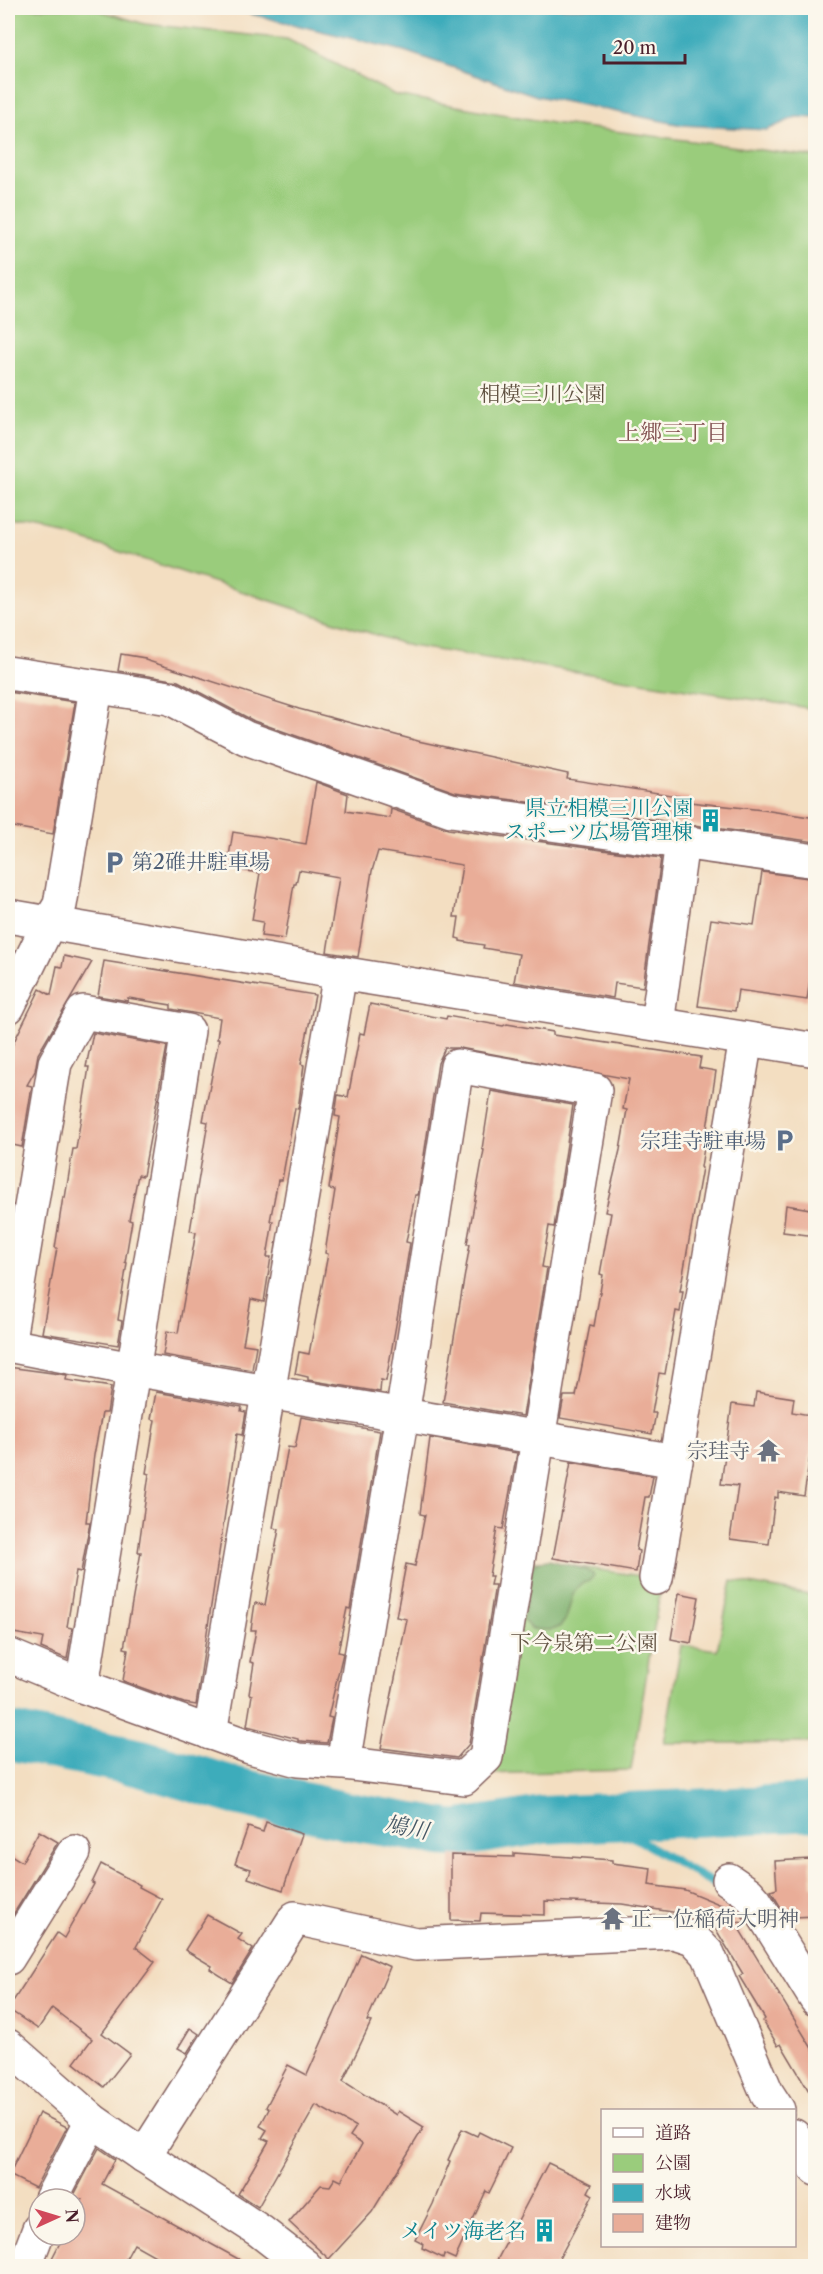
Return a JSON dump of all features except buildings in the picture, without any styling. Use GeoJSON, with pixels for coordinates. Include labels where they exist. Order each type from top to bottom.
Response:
{"type":"FeatureCollection","features":[{"type":"Feature","properties":{"kind":"street"},"geometry":{"type":"LineString","coordinates":[[8,673],[170,698],[246,738],[451,810],[536,824],[816,861]]}},
{"type":"Feature","properties":{"kind":"street"},"geometry":{"type":"LineString","coordinates":[[8,1007],[60,904],[96,687]]}},
{"type":"Feature","properties":{"kind":"street"},"geometry":{"type":"LineString","coordinates":[[657,1024],[682,842]]}},
{"type":"Feature","properties":{"kind":"street"},"geometry":{"type":"LineString","coordinates":[[8,916],[340,974],[816,1050]]}},
{"type":"Feature","properties":{"kind":"street"},"geometry":{"type":"LineString","coordinates":[[210,1733],[340,974]]}},
{"type":"Feature","properties":{"kind":"street"},"geometry":{"type":"LineString","coordinates":[[82,1686],[132,1369],[188,1031],[83,1012],[55,1063],[8,1345],[132,1369],[676,1461]]}},
{"type":"Feature","properties":{"kind":"street"},"geometry":{"type":"LineString","coordinates":[[656,1578],[746,1039]]}},
{"type":"Feature","properties":{"kind":"street"},"geometry":{"type":"LineString","coordinates":[[8,1655],[82,1686],[210,1733],[298,1760],[343,1763],[464,1778],[486,1758],[595,1090],[457,1066],[402,1415],[343,1763]]}},
{"type":"Feature","properties":{"kind":"street"},"geometry":{"type":"LineString","coordinates":[[8,1958],[74,1852]]}},
{"type":"Feature","properties":{"kind":"street"},"geometry":{"type":"LineString","coordinates":[[729,1880],[748,1893],[755,1901],[816,1999]]}},
{"type":"Feature","properties":{"kind":"street"},"geometry":{"type":"LineString","coordinates":[[144,2156],[295,1918],[416,1944],[674,1932],[693,1938],[708,1954],[767,2093],[777,2109]]}},
{"type":"Feature","properties":{"kind":"street"},"geometry":{"type":"LineString","coordinates":[[8,2046],[92,2120],[260,2231],[306,2266]]}},
{"type":"Feature","properties":{"kind":"street"},"geometry":{"type":"LineString","coordinates":[[57,2187],[92,2120]]}},
{"type":"Feature","properties":{"kind":"street"},"geometry":{"type":"LineString","coordinates":[[796,2138],[816,2169]]}},
{"type":"Feature","properties":{"kind":"street"},"geometry":{"type":"LineString","coordinates":[[25,2266],[32,2247]]}},
{"type":"Feature","properties":{"kind":"green space","name":"相模三川公園"},"geometry":{"type":"Polygon","coordinates":[[[8,8],[91,8],[145,24],[287,39],[395,95],[552,123],[815,157],[815,709],[410,646],[65,534],[8,523],[8,8]]]}},
{"type":"Feature","properties":{"kind":"green space","name":"下今泉第二公園"},"geometry":{"type":"Polygon","coordinates":[[[530,1560],[662,1579],[631,1770],[485,1774],[530,1560]]]}},
{"type":"Feature","properties":{"kind":"green space"},"geometry":{"type":"Polygon","coordinates":[[[549,1560],[585,1569],[594,1575],[590,1581],[581,1584],[576,1589],[562,1625],[553,1630],[531,1629],[523,1620],[532,1567],[539,1561],[549,1560]]]}},
{"type":"Feature","properties":{"kind":"green space"},"geometry":{"type":"Polygon","coordinates":[[[732,1581],[815,1596],[815,1743],[664,1743],[681,1645],[717,1650],[732,1581]]]}},
{"type":"Feature","properties":{"kind":"water"},"geometry":{"type":"Polygon","coordinates":[[[226,8],[815,8],[815,118],[796,117],[767,130],[682,125],[537,96],[404,51],[226,8]]]}},
{"type":"Feature","properties":{"kind":"waterway","name":"鳩川"},"geometry":{"type":"LineString","coordinates":[[8,1736],[141,1763],[236,1791],[347,1816],[454,1834],[543,1820],[816,1807]]}},
{"type":"Feature","properties":{"kind":"waterway"},"geometry":{"type":"LineString","coordinates":[[599,1817],[721,1888]]}},
{"type":"Feature","properties":{"kind":"waterway"},"geometry":{"type":"LineString","coordinates":[[803,2004],[816,2024]]}},
{"type":"Feature","properties":{"kind":"place","name":"県立相模三川公園 スポーツ広場管理棟"},"geometry":{"type":"Point","coordinates":[711,820]}},
{"type":"Feature","properties":{"kind":"place","name":"第2碓井駐車場"},"geometry":{"type":"Point","coordinates":[114,862]}},
{"type":"Feature","properties":{"kind":"place","name":"宗珪寺駐車場"},"geometry":{"type":"Point","coordinates":[784,1141]}},
{"type":"Feature","properties":{"kind":"place","name":"宗珪寺"},"geometry":{"type":"Point","coordinates":[768,1451]}},
{"type":"Feature","properties":{"kind":"place","name":"正一位稲荷大明神"},"geometry":{"type":"Point","coordinates":[613,1919]}},
{"type":"Feature","properties":{"kind":"place","name":"メイツ海老名"},"geometry":{"type":"Point","coordinates":[544,2231]}},
{"type":"Feature","properties":{"kind":"district","name":"上郷三丁目"},"geometry":{"type":"Point","coordinates":[673,432]}}]}
